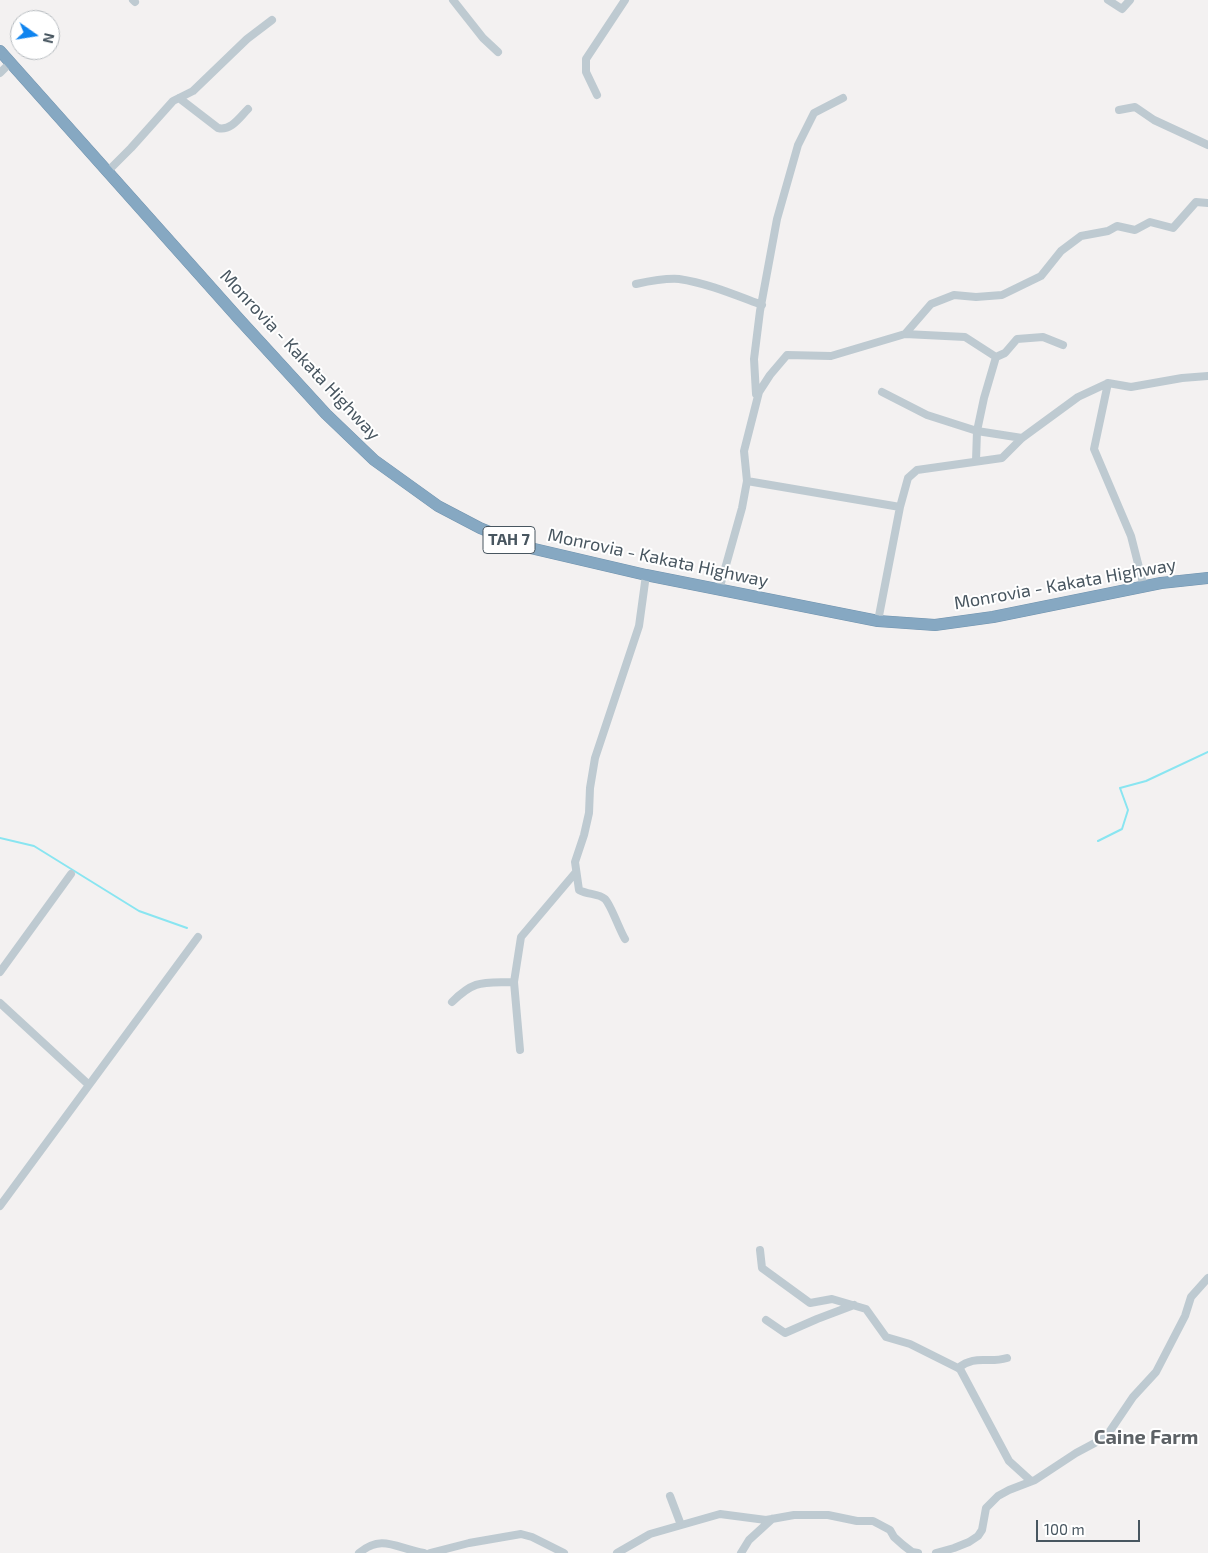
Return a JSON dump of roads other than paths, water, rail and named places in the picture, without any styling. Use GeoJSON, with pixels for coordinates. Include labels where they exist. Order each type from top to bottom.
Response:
{"type":"FeatureCollection","features":[{"type":"Feature","properties":{"kind":"highway","name":"Monrovia - Kakata Highway"},"geometry":{"type":"LineString","coordinates":[[0,51],[108,170],[238,319],[326,414],[374,460],[438,506],[480,528],[526,547],[646,575],[878,621],[935,625],[993,617],[1170,582],[1208,578]]}},
{"type":"Feature","properties":{"kind":"street"},"geometry":{"type":"LineString","coordinates":[[453,0],[482,38],[498,52]]}},
{"type":"Feature","properties":{"kind":"street"},"geometry":{"type":"LineString","coordinates":[[597,95],[586,72],[586,59],[625,0]]}},
{"type":"Feature","properties":{"kind":"street"},"geometry":{"type":"LineString","coordinates":[[1108,0],[1122,9],[1130,0]]}},
{"type":"Feature","properties":{"kind":"street"},"geometry":{"type":"LineString","coordinates":[[108,170],[132,148],[173,100],[193,91],[247,39],[272,20]]}},
{"type":"Feature","properties":{"kind":"street"},"geometry":{"type":"LineString","coordinates":[[0,74],[11,62]]}},
{"type":"Feature","properties":{"kind":"street"},"geometry":{"type":"LineString","coordinates":[[179,98],[218,128],[223,129],[230,127],[248,109]]}},
{"type":"Feature","properties":{"kind":"street"},"geometry":{"type":"LineString","coordinates":[[756,394],[754,359],[762,305],[777,219],[798,145],[814,113],[843,98]]}},
{"type":"Feature","properties":{"kind":"street"},"geometry":{"type":"LineString","coordinates":[[1119,110],[1135,107],[1154,120],[1208,145]]}},
{"type":"Feature","properties":{"kind":"street"},"geometry":{"type":"LineString","coordinates":[[905,334],[931,304],[954,295],[1002,294],[1041,276],[1061,251],[1081,236],[1108,231],[1116,226],[1135,230],[1150,222],[1173,228],[1196,202],[1208,204]]}},
{"type":"Feature","properties":{"kind":"street"},"geometry":{"type":"LineString","coordinates":[[636,284],[656,280],[678,279],[726,291],[762,305]]}},
{"type":"Feature","properties":{"kind":"street"},"geometry":{"type":"LineString","coordinates":[[719,590],[742,508],[747,481],[744,451],[759,392],[787,355],[831,356],[905,334],[965,337],[996,358]]}},
{"type":"Feature","properties":{"kind":"street"},"geometry":{"type":"LineString","coordinates":[[976,461],[977,431],[984,398],[996,358],[1005,353],[1017,339],[1043,337],[1063,345]]}},
{"type":"Feature","properties":{"kind":"street"},"geometry":{"type":"LineString","coordinates":[[878,621],[900,507],[908,478],[916,470],[1002,458],[1022,438],[1078,397],[1108,383],[1131,387],[1208,376]]}},
{"type":"Feature","properties":{"kind":"street"},"geometry":{"type":"LineString","coordinates":[[1108,383],[1094,449],[1131,536],[1144,587]]}},
{"type":"Feature","properties":{"kind":"street"},"geometry":{"type":"LineString","coordinates":[[882,392],[927,415],[977,431],[1022,438]]}},
{"type":"Feature","properties":{"kind":"street"},"geometry":{"type":"LineString","coordinates":[[747,481],[900,507]]}},
{"type":"Feature","properties":{"kind":"street"},"geometry":{"type":"LineString","coordinates":[[625,938],[605,899],[596,894],[587,895],[579,890],[575,862],[589,813],[590,788],[595,758],[638,626],[646,575]]}},
{"type":"Feature","properties":{"kind":"street"},"geometry":{"type":"LineString","coordinates":[[520,1050],[514,982],[521,937],[576,872]]}},
{"type":"Feature","properties":{"kind":"street"},"geometry":{"type":"LineString","coordinates":[[0,972],[71,874]]}},
{"type":"Feature","properties":{"kind":"street"},"geometry":{"type":"LineString","coordinates":[[0,1206],[198,937]]}},
{"type":"Feature","properties":{"kind":"street"},"geometry":{"type":"LineString","coordinates":[[452,1002],[465,989],[478,983],[514,982]]}},
{"type":"Feature","properties":{"kind":"street"},"geometry":{"type":"LineString","coordinates":[[0,1003],[89,1085]]}},
{"type":"Feature","properties":{"kind":"street"},"geometry":{"type":"LineString","coordinates":[[760,1250],[762,1268],[810,1303],[832,1298],[866,1309],[886,1337],[910,1344],[960,1369],[1010,1460],[1030,1481]]}},
{"type":"Feature","properties":{"kind":"street"},"geometry":{"type":"LineString","coordinates":[[936,1553],[969,1542],[978,1536],[982,1530],[986,1508],[998,1496],[1046,1473],[1076,1453],[1106,1437],[1133,1398],[1156,1372],[1191,1298],[1208,1278]]}},
{"type":"Feature","properties":{"kind":"street"},"geometry":{"type":"LineString","coordinates":[[766,1320],[785,1333],[817,1318],[854,1305]]}},
{"type":"Feature","properties":{"kind":"street"},"geometry":{"type":"LineString","coordinates":[[958,1368],[969,1360],[996,1361],[1007,1358]]}},
{"type":"Feature","properties":{"kind":"street"},"geometry":{"type":"LineString","coordinates":[[670,1496],[681,1525]]}},
{"type":"Feature","properties":{"kind":"street"},"geometry":{"type":"LineString","coordinates":[[617,1553],[650,1534],[720,1514],[772,1519],[794,1515],[828,1515],[856,1521],[872,1521],[890,1530],[894,1538],[912,1552],[918,1553]]}},
{"type":"Feature","properties":{"kind":"street"},"geometry":{"type":"LineString","coordinates":[[741,1553],[749,1540],[772,1519]]}},
{"type":"Feature","properties":{"kind":"street"},"geometry":{"type":"LineString","coordinates":[[430,1553],[469,1543],[521,1534],[532,1536],[564,1553]]}},
{"type":"Feature","properties":{"kind":"street"},"geometry":{"type":"LineString","coordinates":[[359,1553],[377,1542],[424,1553]]}},
{"type":"Feature","properties":{"kind":"waterway"},"geometry":{"type":"LineString","coordinates":[[1098,841],[1122,829],[1128,810],[1120,788],[1146,781],[1208,752]]}},
{"type":"Feature","properties":{"kind":"waterway"},"geometry":{"type":"LineString","coordinates":[[0,838],[34,846],[139,911],[187,928]]}},
{"type":"Feature","properties":{"kind":"district","name":"Caine Farm"},"geometry":{"type":"Point","coordinates":[1146,1437]}}]}
